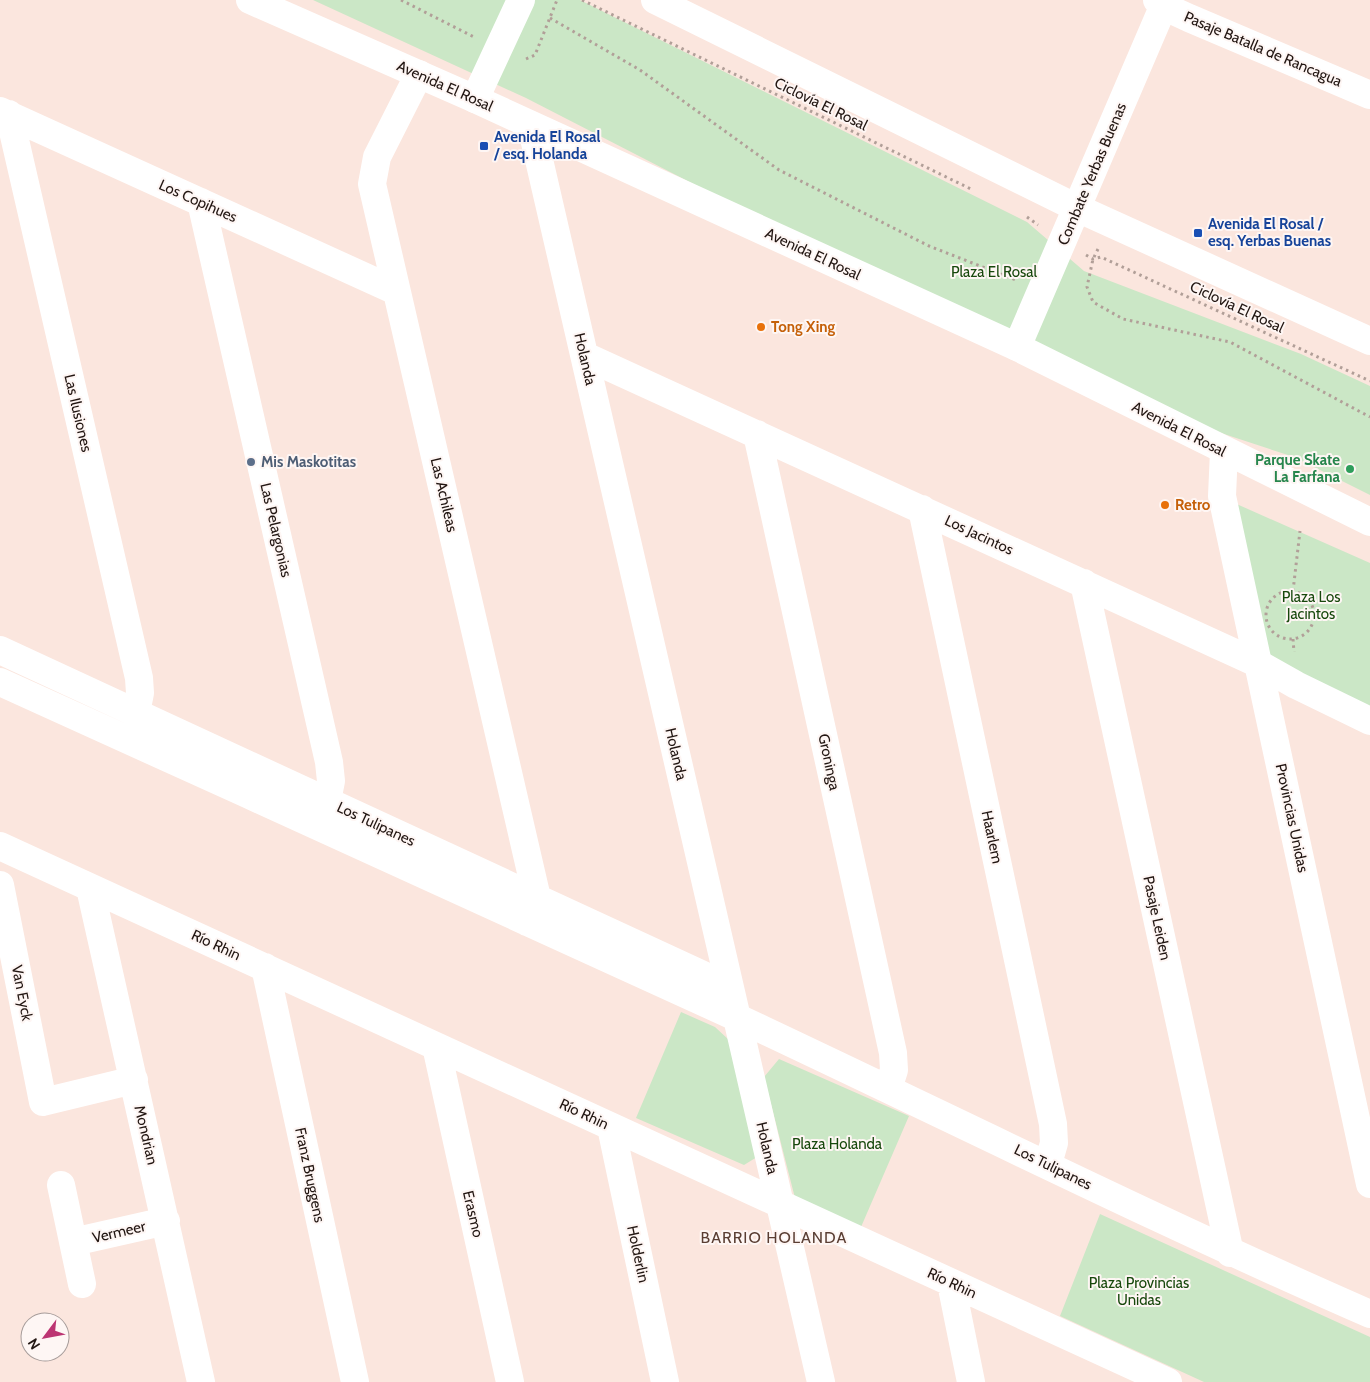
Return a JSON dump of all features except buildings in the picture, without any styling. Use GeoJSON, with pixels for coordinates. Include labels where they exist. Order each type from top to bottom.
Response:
{"type":"FeatureCollection","features":[{"type":"Feature","properties":{"kind":"street","name":"Avenida El Rosal"},"geometry":{"type":"LineString","coordinates":[[250,0],[475,99],[1017,347],[1370,522]]}},
{"type":"Feature","properties":{"kind":"street"},"geometry":{"type":"LineString","coordinates":[[475,99],[520,0]]}},
{"type":"Feature","properties":{"kind":"street"},"geometry":{"type":"LineString","coordinates":[[655,0],[1077,208],[1370,341]]}},
{"type":"Feature","properties":{"kind":"street","name":"Combate Yerbas Buenas"},"geometry":{"type":"LineString","coordinates":[[1017,347],[1162,2]]}},
{"type":"Feature","properties":{"kind":"street","name":"Pasaje Batalla de Rancagua"},"geometry":{"type":"LineString","coordinates":[[1162,2],[1370,95]]}},
{"type":"Feature","properties":{"kind":"street","name":"Las Achileas"},"geometry":{"type":"LineString","coordinates":[[419,74],[377,157],[372,175],[374,194],[532,910]]}},
{"type":"Feature","properties":{"kind":"street","name":"Los Copihues"},"geometry":{"type":"LineString","coordinates":[[5,112],[396,290]]}},
{"type":"Feature","properties":{"kind":"street","name":"Las Ilusiones"},"geometry":{"type":"LineString","coordinates":[[5,112],[139,678],[140,694],[136,712]]}},
{"type":"Feature","properties":{"kind":"street","name":"Holanda"},"geometry":{"type":"LineString","coordinates":[[531,126],[821,1382]]}},
{"type":"Feature","properties":{"kind":"street","name":"Las Pelargonias"},"geometry":{"type":"LineString","coordinates":[[201,202],[329,762],[330,781],[327,801]]}},
{"type":"Feature","properties":{"kind":"street","name":"Los Jacintos"},"geometry":{"type":"LineString","coordinates":[[584,356],[1259,664],[1296,685],[1370,721]]}},
{"type":"Feature","properties":{"kind":"street","name":"Groninga"},"geometry":{"type":"LineString","coordinates":[[757,434],[893,1054],[894,1070],[888,1089]]}},
{"type":"Feature","properties":{"kind":"street","name":"Provincias Unidas"},"geometry":{"type":"LineString","coordinates":[[1224,451],[1222,496],[1370,1184]]}},
{"type":"Feature","properties":{"kind":"street","name":"Haarlem"},"geometry":{"type":"LineString","coordinates":[[922,509],[1053,1124],[1054,1143],[1048,1164]]}},
{"type":"Feature","properties":{"kind":"street","name":"Pasaje Leiden"},"geometry":{"type":"LineString","coordinates":[[1084,583],[1230,1253]]}},
{"type":"Feature","properties":{"kind":"street","name":"Los Tulipanes"},"geometry":{"type":"LineString","coordinates":[[0,650],[327,801],[532,910]]}},
{"type":"Feature","properties":{"kind":"street","name":"Los Tulipanes"},"geometry":{"type":"LineString","coordinates":[[0,682],[532,910],[703,975],[721,993],[737,1018],[1048,1164],[1230,1253],[1370,1314]]}},
{"type":"Feature","properties":{"kind":"street","name":"Río Rhin"},"geometry":{"type":"LineString","coordinates":[[0,846],[951,1283],[1122,1371],[1168,1382]]}},
{"type":"Feature","properties":{"kind":"street","name":"Van Eyck"},"geometry":{"type":"LineString","coordinates":[[0,885],[43,1102],[134,1080]]}},
{"type":"Feature","properties":{"kind":"street","name":"Mondrian"},"geometry":{"type":"LineString","coordinates":[[90,888],[202,1382]]}},
{"type":"Feature","properties":{"kind":"street","name":"Franz Bruggens"},"geometry":{"type":"LineString","coordinates":[[265,967],[355,1382]]}},
{"type":"Feature","properties":{"kind":"street","name":"Erasmo"},"geometry":{"type":"LineString","coordinates":[[436,1046],[510,1382]]}},
{"type":"Feature","properties":{"kind":"street","name":"Holderlin"},"geometry":{"type":"LineString","coordinates":[[611,1127],[665,1382]]}},
{"type":"Feature","properties":{"kind":"street","name":"Vermeer"},"geometry":{"type":"LineString","coordinates":[[61,1184],[82,1284]]}},
{"type":"Feature","properties":{"kind":"street","name":"Vermeer"},"geometry":{"type":"LineString","coordinates":[[73,1242],[166,1221]]}},
{"type":"Feature","properties":{"kind":"street"},"geometry":{"type":"LineString","coordinates":[[951,1283],[971,1382]]}},
{"type":"Feature","properties":{"kind":"path","name":"Ciclovía El Rosal"},"geometry":{"type":"LineString","coordinates":[[582,0],[952,182],[978,193]]}},
{"type":"Feature","properties":{"kind":"path"},"geometry":{"type":"LineString","coordinates":[[550,18],[640,70],[779,170],[929,246],[1023,282]]}},
{"type":"Feature","properties":{"kind":"path"},"geometry":{"type":"LineString","coordinates":[[1020,212],[1040,227]]}},
{"type":"Feature","properties":{"kind":"path","name":"Ciclovía El Rosal"},"geometry":{"type":"LineString","coordinates":[[1370,381],[1100,257],[1093,259],[1087,287],[1093,302],[1115,315],[1123,319],[1230,342],[1370,417]]}},
{"type":"Feature","properties":{"kind":"path"},"geometry":{"type":"LineString","coordinates":[[1293,591],[1300,531]]}},
{"type":"Feature","properties":{"kind":"path"},"geometry":{"type":"LineString","coordinates":[[1293,591],[1301,593],[1312,604],[1314,620],[1311,627],[1300,637],[1285,638],[1271,630],[1265,615],[1271,599],[1277,594],[1293,591]]}},
{"type":"Feature","properties":{"kind":"green space","name":"Plaza El Rosal"},"geometry":{"type":"Polygon","coordinates":[[[313,0],[580,0],[1027,222],[1084,271],[1301,354],[1370,386],[1370,495],[1294,457],[1102,394],[526,98],[313,0]]]}},
{"type":"Feature","properties":{"kind":"green space","name":"Plaza Los Jacintos"},"geometry":{"type":"Polygon","coordinates":[[[1223,498],[1370,563],[1370,718],[1264,663],[1223,498]]]}},
{"type":"Feature","properties":{"kind":"green space"},"geometry":{"type":"Polygon","coordinates":[[[681,1012],[715,1027],[729,1040],[757,1157],[744,1165],[636,1118],[681,1012]]]}},
{"type":"Feature","properties":{"kind":"green space","name":"Plaza Holanda"},"geometry":{"type":"Polygon","coordinates":[[[779,1059],[909,1116],[861,1227],[795,1198],[764,1077],[779,1059]]]}},
{"type":"Feature","properties":{"kind":"green space","name":"Plaza Provincias Unidas"},"geometry":{"type":"Polygon","coordinates":[[[1100,1214],[1370,1337],[1370,1382],[1204,1382],[1060,1316],[1100,1214]]]}},
{"type":"Feature","properties":{"kind":"place","name":"Avenida El Rosal / esq. Holanda"},"geometry":{"type":"Point","coordinates":[484,146]}},
{"type":"Feature","properties":{"kind":"place","name":"Avenida El Rosal / esq. Yerbas Buenas"},"geometry":{"type":"Point","coordinates":[1198,233]}},
{"type":"Feature","properties":{"kind":"place","name":"Tong Xing"},"geometry":{"type":"Point","coordinates":[761,327]}},
{"type":"Feature","properties":{"kind":"place","name":"Mis Maskotitas"},"geometry":{"type":"Point","coordinates":[251,462]}},
{"type":"Feature","properties":{"kind":"place","name":"Parque Skate La Farfana"},"geometry":{"type":"Point","coordinates":[1350,469]}},
{"type":"Feature","properties":{"kind":"place","name":"Retro"},"geometry":{"type":"Point","coordinates":[1165,505]}},
{"type":"Feature","properties":{"kind":"district","name":"BARRIO HOLANDA"},"geometry":{"type":"Point","coordinates":[774,1237]}}]}
